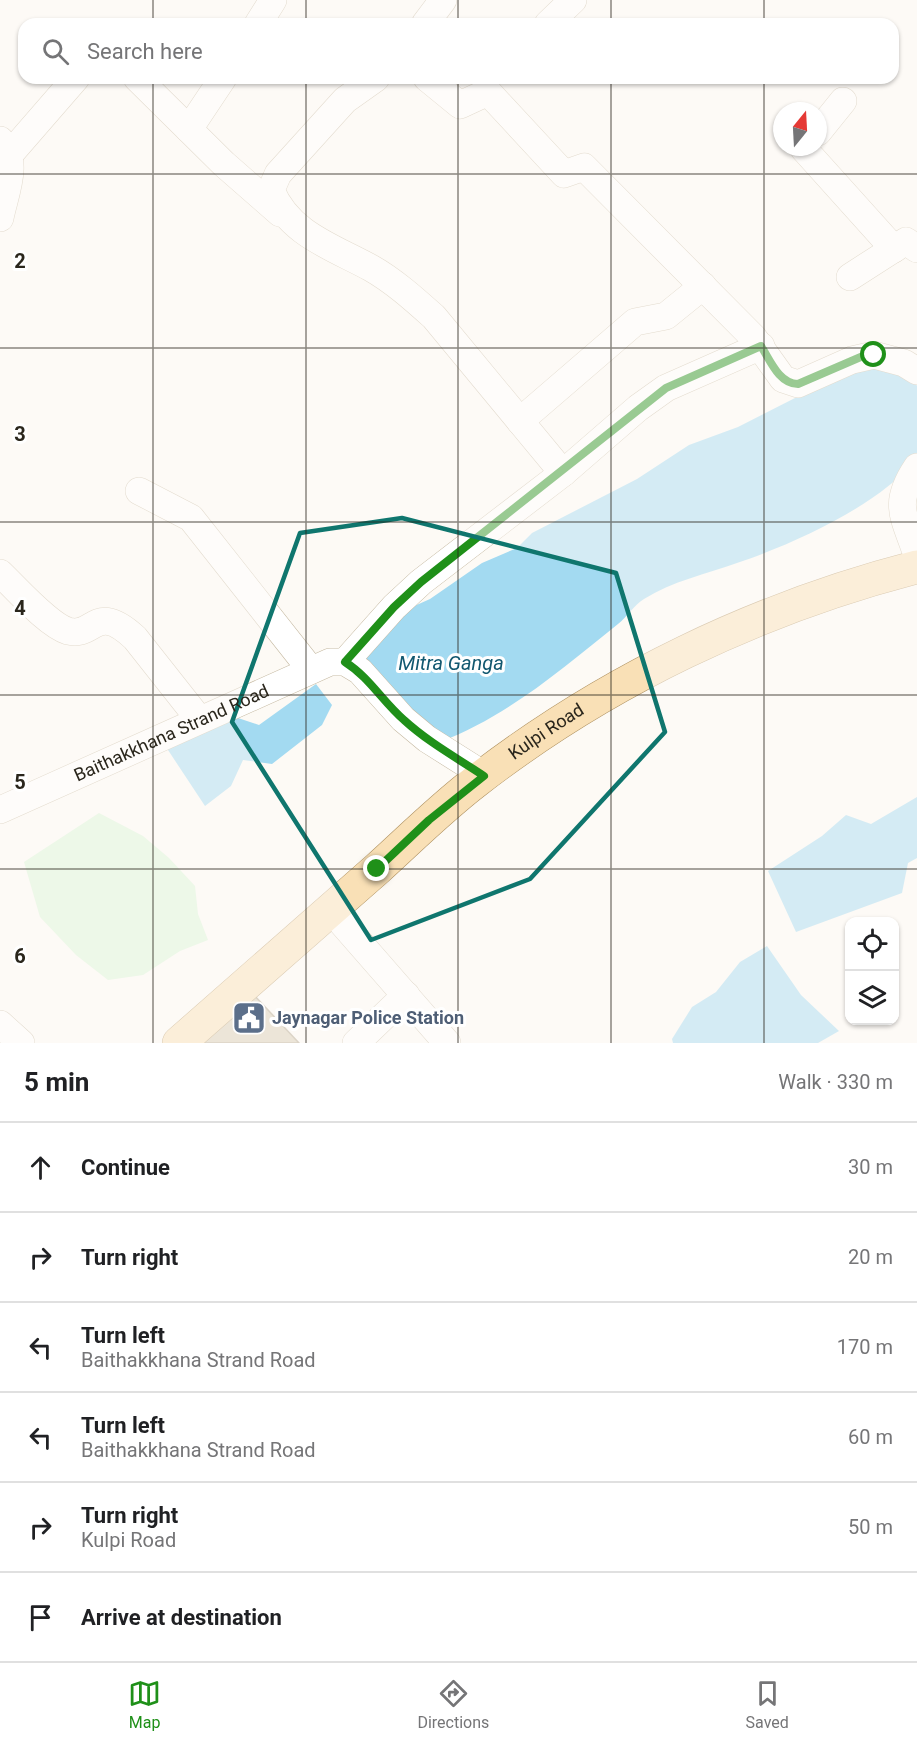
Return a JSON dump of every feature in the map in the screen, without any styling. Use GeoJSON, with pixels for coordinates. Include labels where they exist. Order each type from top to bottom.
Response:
{"type":"FeatureCollection","features":[{"type":"Feature","properties":{"kind":"main road","name":"Kulpi Road"},"geometry":{"type":"LineString","coordinates":[[179,1043],[429,820],[484,776],[566,718],[653,666],[769,616],[858,582],[917,567]]}},
{"type":"Feature","properties":{"kind":"street"},"geometry":{"type":"LineString","coordinates":[[262,18],[273,0]]}},
{"type":"Feature","properties":{"kind":"street"},"geometry":{"type":"LineString","coordinates":[[429,18],[442,0]]}},
{"type":"Feature","properties":{"kind":"street"},"geometry":{"type":"LineString","coordinates":[[554,18],[573,0]]}},
{"type":"Feature","properties":{"kind":"street"},"geometry":{"type":"LineString","coordinates":[[0,218],[11,167],[5,147],[70,84]]}},
{"type":"Feature","properties":{"kind":"street"},"geometry":{"type":"LineString","coordinates":[[143,84],[224,164],[290,221],[331,249],[372,269],[413,298],[434,317],[563,472]]}},
{"type":"Feature","properties":{"kind":"street"},"geometry":{"type":"LineString","coordinates":[[189,129],[219,84]]}},
{"type":"Feature","properties":{"kind":"street"},"geometry":{"type":"LineString","coordinates":[[290,221],[278,205],[272,190],[278,174],[345,100],[368,84]]}},
{"type":"Feature","properties":{"kind":"street"},"geometry":{"type":"LineString","coordinates":[[434,84],[460,105],[494,85],[564,174],[584,167],[761,346],[783,379],[791,384],[798,384],[863,356],[889,357],[916,368]]}},
{"type":"Feature","properties":{"kind":"street"},"geometry":{"type":"LineString","coordinates":[[827,121],[843,101]]}},
{"type":"Feature","properties":{"kind":"street"},"geometry":{"type":"LineString","coordinates":[[811,156],[906,249],[850,278]]}},
{"type":"Feature","properties":{"kind":"street"},"geometry":{"type":"LineString","coordinates":[[520,422],[635,322],[666,316],[703,286]]}},
{"type":"Feature","properties":{"kind":"street"},"geometry":{"type":"LineString","coordinates":[[484,776],[427,739],[384,701],[360,671],[345,662],[394,607],[421,582],[563,472],[666,388],[761,346]]}},
{"type":"Feature","properties":{"kind":"street"},"geometry":{"type":"LineString","coordinates":[[917,467],[902,493],[901,506],[917,555]]}},
{"type":"Feature","properties":{"kind":"street"},"geometry":{"type":"LineString","coordinates":[[139,491],[191,518],[311,670]]}},
{"type":"Feature","properties":{"kind":"street"},"geometry":{"type":"LineString","coordinates":[[0,573],[58,627],[70,632],[84,629],[97,621],[112,621],[124,628],[135,638],[199,719]]}},
{"type":"Feature","properties":{"kind":"street","name":"Baithakkhana Strand Road"},"geometry":{"type":"LineString","coordinates":[[0,810],[311,670],[330,662],[345,662]]}},
{"type":"Feature","properties":{"kind":"street"},"geometry":{"type":"LineString","coordinates":[[330,909],[447,1043]]}},
{"type":"Feature","properties":{"kind":"street"},"geometry":{"type":"LineString","coordinates":[[356,1043],[406,995]]}},
{"type":"Feature","properties":{"kind":"street"},"geometry":{"type":"LineString","coordinates":[[0,1024],[21,1043]]}},
{"type":"Feature","properties":{"kind":"highlighted area"},"geometry":{"type":"Polygon","coordinates":[[[402,518],[616,573],[665,732],[530,879],[371,940],[232,722],[300,533],[402,518]]]}},
{"type":"Feature","properties":{"kind":"green space"},"geometry":{"type":"Polygon","coordinates":[[[99,813],[143,836],[169,858],[195,886],[198,914],[208,940],[180,951],[143,975],[108,980],[76,955],[40,917],[24,862],[99,813]]]}},
{"type":"Feature","properties":{"kind":"water","name":"Mitra Ganga"},"geometry":{"type":"Polygon","coordinates":[[[887,366],[915,381],[917,386],[917,459],[900,476],[858,507],[809,534],[760,555],[678,583],[644,599],[618,624],[534,690],[465,732],[440,742],[361,660],[392,616],[430,599],[482,563],[517,548],[532,533],[637,479],[689,445],[738,427],[795,398],[837,371],[887,366]]]}},
{"type":"Feature","properties":{"kind":"water"},"geometry":{"type":"Polygon","coordinates":[[[316,684],[332,705],[322,725],[272,764],[243,760],[231,786],[205,806],[166,747],[226,714],[259,725],[316,684]]]}},
{"type":"Feature","properties":{"kind":"water"},"geometry":{"type":"Polygon","coordinates":[[[917,797],[917,858],[908,863],[902,893],[796,932],[768,871],[822,836],[846,815],[871,824],[917,797]]]}},
{"type":"Feature","properties":{"kind":"water"},"geometry":{"type":"Polygon","coordinates":[[[767,946],[801,995],[839,1031],[818,1043],[673,1043],[672,1039],[692,1007],[716,992],[740,962],[767,946]]]}},
{"type":"Feature","properties":{"kind":"building","name":"Jaynagar Police Station"},"geometry":{"type":"Polygon","coordinates":[[[252,993],[299,1043],[195,1043],[252,993]]]}},
{"type":"Feature","properties":{"kind":"place","name":"Jaynagar Police Station"},"geometry":{"type":"Point","coordinates":[249,1018]}},
{"type":"Feature","properties":{"kind":"route"},"geometry":{"type":"LineString","coordinates":[[377,869],[429,820],[484,776],[427,739],[384,701],[360,671],[345,662],[394,607],[421,582],[563,472],[638,408],[666,388],[761,346],[783,379],[791,384],[798,384],[863,356],[874,355]]}}]}
